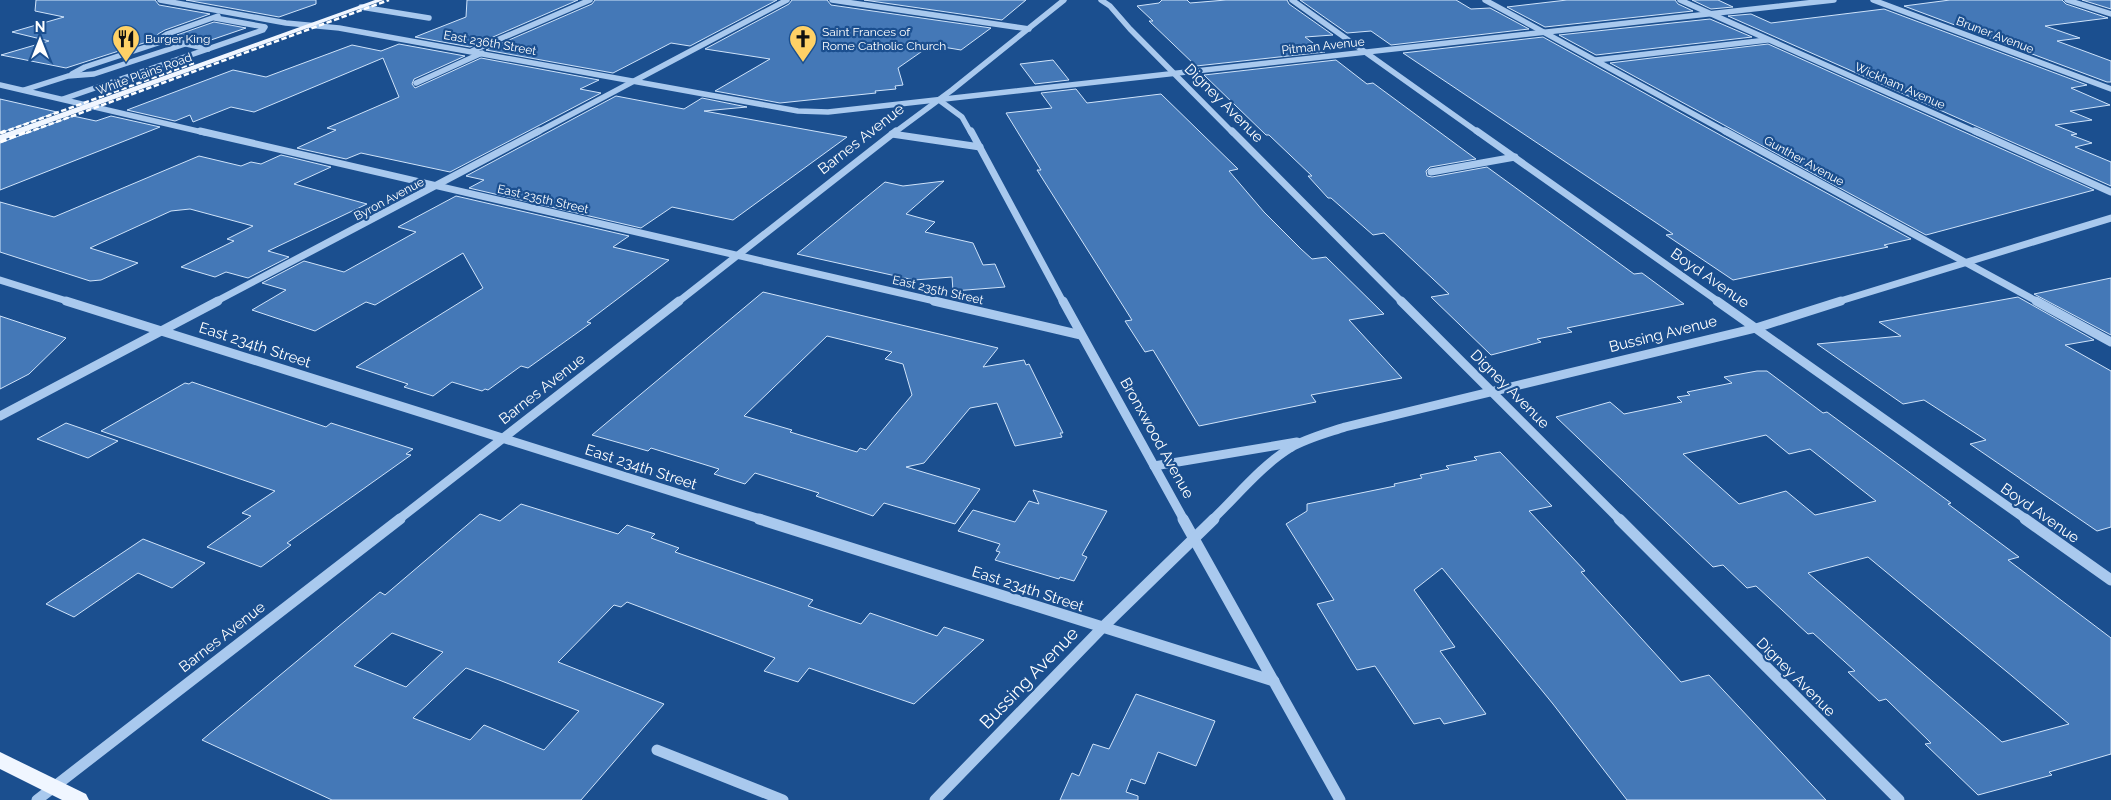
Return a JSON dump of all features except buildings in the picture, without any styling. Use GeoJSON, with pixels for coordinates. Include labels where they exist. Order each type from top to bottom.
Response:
{"type":"FeatureCollection","features":[{"type":"Feature","properties":{"kind":"main road","name":"White Plains Road"},"geometry":{"type":"LineString","coordinates":[[0,138],[381,0]]}},
{"type":"Feature","properties":{"kind":"main road"},"geometry":{"type":"LineString","coordinates":[[0,760],[80,800]]}},
{"type":"Feature","properties":{"kind":"street","name":"East 236th Street"},"geometry":{"type":"LineString","coordinates":[[160,0],[339,28],[815,112]]}},
{"type":"Feature","properties":{"kind":"street"},"geometry":{"type":"LineString","coordinates":[[472,51],[590,0]]}},
{"type":"Feature","properties":{"kind":"street","name":"Byron Avenue"},"geometry":{"type":"LineString","coordinates":[[0,416],[787,0]]}},
{"type":"Feature","properties":{"kind":"street"},"geometry":{"type":"LineString","coordinates":[[832,0],[1029,28]]}},
{"type":"Feature","properties":{"kind":"street","name":"Barnes Avenue"},"geometry":{"type":"LineString","coordinates":[[37,800],[739,256],[1064,0]]}},
{"type":"Feature","properties":{"kind":"street","name":"Digney Avenue"},"geometry":{"type":"LineString","coordinates":[[1101,0],[1110,6],[1130,29],[1899,800]]}},
{"type":"Feature","properties":{"kind":"street","name":"Boyd Avenue"},"geometry":{"type":"LineString","coordinates":[[1292,0],[2111,580]]}},
{"type":"Feature","properties":{"kind":"street","name":"Gunther Avenue"},"geometry":{"type":"LineString","coordinates":[[1485,0],[2111,342]]}},
{"type":"Feature","properties":{"kind":"street","name":"Wickham Avenue"},"geometry":{"type":"LineString","coordinates":[[1680,0],[2111,192]]}},
{"type":"Feature","properties":{"kind":"street","name":"Pitman Avenue"},"geometry":{"type":"LineString","coordinates":[[815,112],[939,100],[1834,0]]}},
{"type":"Feature","properties":{"kind":"street","name":"Bruner Avenue"},"geometry":{"type":"LineString","coordinates":[[1873,0],[2111,89]]}},
{"type":"Feature","properties":{"kind":"street"},"geometry":{"type":"LineString","coordinates":[[2068,0],[2111,14]]}},
{"type":"Feature","properties":{"kind":"street"},"geometry":{"type":"LineString","coordinates":[[361,7],[429,18]]}},
{"type":"Feature","properties":{"kind":"street"},"geometry":{"type":"LineString","coordinates":[[208,49],[161,38],[166,34],[230,12]]}},
{"type":"Feature","properties":{"kind":"street"},"geometry":{"type":"LineString","coordinates":[[63,100],[263,30],[265,27],[214,18]]}},
{"type":"Feature","properties":{"kind":"street"},"geometry":{"type":"LineString","coordinates":[[24,90],[68,76],[85,67],[167,40]]}},
{"type":"Feature","properties":{"kind":"street"},"geometry":{"type":"LineString","coordinates":[[1596,60],[1769,40]]}},
{"type":"Feature","properties":{"kind":"street"},"geometry":{"type":"LineString","coordinates":[[68,76],[94,74],[184,44]]}},
{"type":"Feature","properties":{"kind":"street"},"geometry":{"type":"LineString","coordinates":[[416,83],[482,53]]}},
{"type":"Feature","properties":{"kind":"street"},"geometry":{"type":"LineString","coordinates":[[125,64],[150,69]]}},
{"type":"Feature","properties":{"kind":"street","name":"East 235th Street"},"geometry":{"type":"LineString","coordinates":[[0,85],[1081,334]]}},
{"type":"Feature","properties":{"kind":"street","name":"Bronxwood Avenue"},"geometry":{"type":"LineString","coordinates":[[939,100],[962,116],[980,147],[1081,334],[1340,800]]}},
{"type":"Feature","properties":{"kind":"street"},"geometry":{"type":"LineString","coordinates":[[892,134],[980,147]]}},
{"type":"Feature","properties":{"kind":"street"},"geometry":{"type":"LineString","coordinates":[[1431,172],[1515,157]]}},
{"type":"Feature","properties":{"kind":"street","name":"Bussing Avenue"},"geometry":{"type":"LineString","coordinates":[[935,800],[1102,628],[1272,462],[1289,449],[1304,441],[1345,426],[1756,328],[2111,218]]}},
{"type":"Feature","properties":{"kind":"street","name":"East 234th Street"},"geometry":{"type":"LineString","coordinates":[[0,280],[1274,681]]}},
{"type":"Feature","properties":{"kind":"street","name":"Bussing Avenue"},"geometry":{"type":"LineString","coordinates":[[1154,466],[1304,441]]}},
{"type":"Feature","properties":{"kind":"street"},"geometry":{"type":"LineString","coordinates":[[657,750],[784,800]]}},
{"type":"Feature","properties":{"kind":"railway"},"geometry":{"type":"LineString","coordinates":[[26,133],[389,0]]}},
{"type":"Feature","properties":{"kind":"railway"},"geometry":{"type":"LineString","coordinates":[[1,133],[194,63]]}},
{"type":"Feature","properties":{"kind":"railway"},"geometry":{"type":"LineString","coordinates":[[0,133],[5,131]]}},
{"type":"Feature","properties":{"kind":"railway"},"geometry":{"type":"LineString","coordinates":[[0,142],[29,131]]}},
{"type":"Feature","properties":{"kind":"place","name":"Burger King"},"geometry":{"type":"Point","coordinates":[126,63]}},
{"type":"Feature","properties":{"kind":"place","name":"Saint Frances of Rome Catholic Church"},"geometry":{"type":"Point","coordinates":[803,63]}}]}
